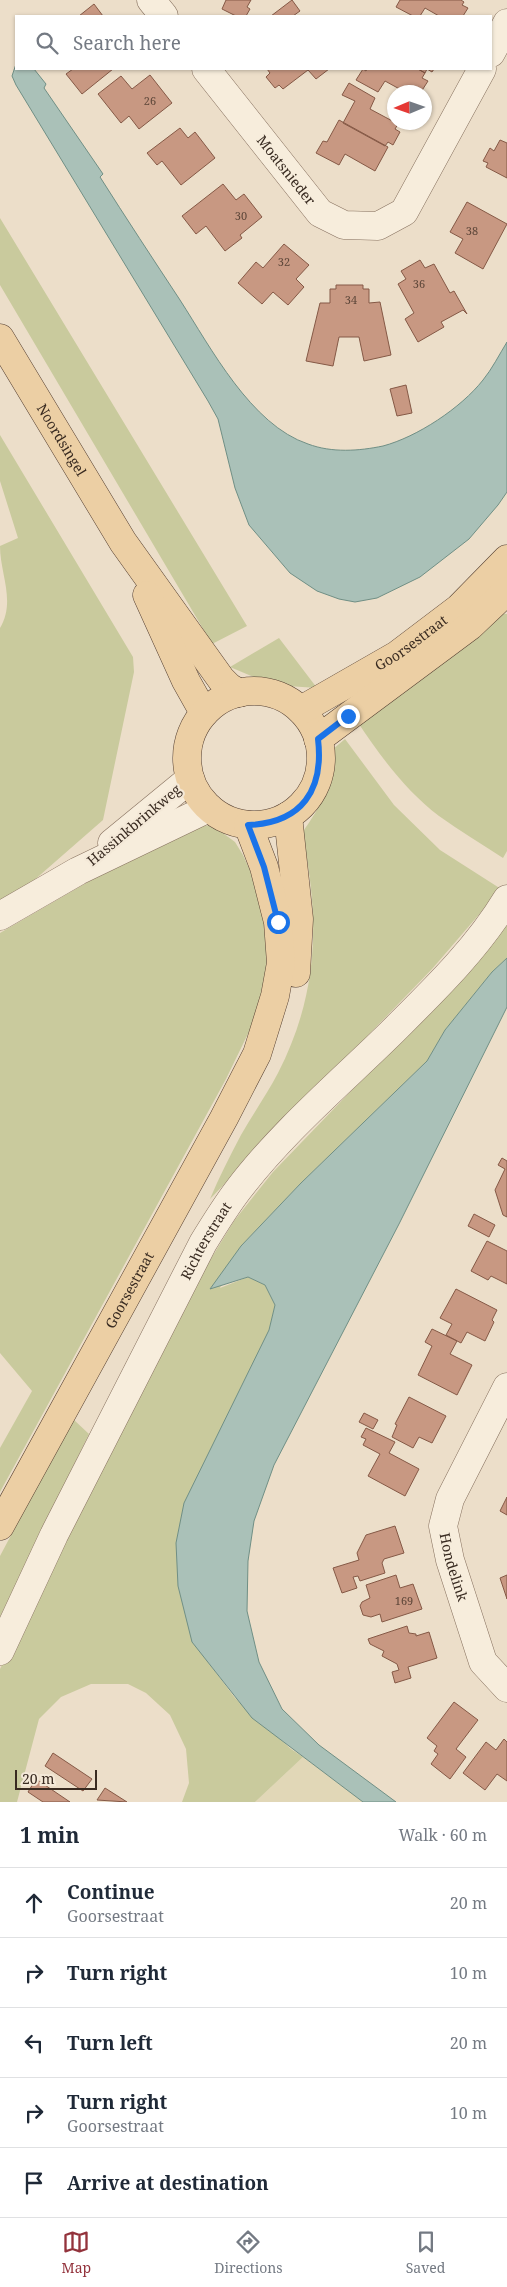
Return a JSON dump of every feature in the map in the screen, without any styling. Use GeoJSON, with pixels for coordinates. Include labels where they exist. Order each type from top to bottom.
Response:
{"type":"FeatureCollection","features":[{"type":"Feature","properties":{"kind":"main road","name":"Noordsingel"},"geometry":{"type":"LineString","coordinates":[[0,338],[123,542],[221,679],[228,687],[239,693]]}},
{"type":"Feature","properties":{"kind":"main road","name":"Noordsingel"},"geometry":{"type":"LineString","coordinates":[[123,542],[186,681],[204,713]]}},
{"type":"Feature","properties":{"kind":"main road","name":"Goorsestraat"},"geometry":{"type":"LineString","coordinates":[[301,710],[397,655],[506,573]]}},
{"type":"Feature","properties":{"kind":"main road","name":"Goorsestraat"},"geometry":{"type":"LineString","coordinates":[[318,739],[470,626],[506,573]]}},
{"type":"Feature","properties":{"kind":"main road"},"geometry":{"type":"LineString","coordinates":[[266,692],[283,698],[301,710],[310,721],[318,739],[320,761],[316,783],[304,803],[288,816],[263,825],[248,825],[231,821],[209,808],[198,795],[190,779],[187,754],[190,738],[204,713],[219,700],[239,693],[266,692]]}},
{"type":"Feature","properties":{"kind":"main road","name":"Goorsestraat"},"geometry":{"type":"LineString","coordinates":[[257,1054],[280,1026],[289,1005],[298,969],[299,919],[288,816]]}},
{"type":"Feature","properties":{"kind":"main road","name":"Goorsestraat"},"geometry":{"type":"LineString","coordinates":[[0,1526],[215,1135],[257,1054],[275,996],[281,963],[278,922],[264,867],[248,825]]}},
{"type":"Feature","properties":{"kind":"street"},"geometry":{"type":"LineString","coordinates":[[151,0],[163,15]]}},
{"type":"Feature","properties":{"kind":"street"},"geometry":{"type":"LineString","coordinates":[[492,51],[507,23]]}},
{"type":"Feature","properties":{"kind":"street","name":"Moatsnieder"},"geometry":{"type":"LineString","coordinates":[[207,70],[320,213],[344,225],[378,226],[404,212],[481,70]]}},
{"type":"Feature","properties":{"kind":"street","name":"Hassinkbrinkweg"},"geometry":{"type":"LineString","coordinates":[[78,872],[190,779]]}},
{"type":"Feature","properties":{"kind":"street","name":"Hassinkbrinkweg"},"geometry":{"type":"LineString","coordinates":[[0,916],[78,872],[209,808]]}},
{"type":"Feature","properties":{"kind":"street","name":"Richterstraat"},"geometry":{"type":"LineString","coordinates":[[0,1651],[54,1535],[203,1243],[221,1214],[239,1189],[293,1129],[458,965],[493,922],[507,899]]}},
{"type":"Feature","properties":{"kind":"street","name":"Hondelink"},"geometry":{"type":"LineString","coordinates":[[507,1388],[450,1499],[443,1526],[450,1560],[483,1662],[507,1688]]}},
{"type":"Feature","properties":{"kind":"shaded area"},"geometry":{"type":"Polygon","coordinates":[[[15,67],[15,70],[35,70],[46,84],[44,88],[103,174],[100,177],[219,362],[251,403],[268,420],[287,434],[317,447],[336,450],[365,449],[396,442],[424,429],[463,401],[486,376],[507,342],[507,492],[469,539],[420,577],[377,598],[355,602],[339,599],[317,591],[290,573],[249,525],[235,488],[218,419],[208,401],[12,76],[15,67]]]}},
{"type":"Feature","properties":{"kind":"shaded area"},"geometry":{"type":"Polygon","coordinates":[[[507,958],[507,1007],[399,1224],[274,1465],[254,1521],[248,1561],[247,1611],[259,1662],[282,1709],[319,1745],[396,1802],[363,1802],[252,1718],[192,1642],[178,1586],[176,1543],[184,1503],[269,1330],[275,1305],[265,1285],[248,1277],[210,1289],[241,1246],[301,1183],[427,1061],[445,1030],[492,972],[507,958]]]}},
{"type":"Feature","properties":{"kind":"shaded area"},"geometry":{"type":"Polygon","coordinates":[[[303,1757],[363,1802],[255,1802],[303,1757]]]}},
{"type":"Feature","properties":{"kind":"green space"},"geometry":{"type":"Polygon","coordinates":[[[0,218],[247,626],[212,644],[0,285],[0,218]]]}},
{"type":"Feature","properties":{"kind":"green space"},"geometry":{"type":"Polygon","coordinates":[[[0,435],[133,657],[134,672],[103,820],[0,910],[0,628],[5,618],[7,598],[0,546],[18,538],[0,481],[0,435]]]}},
{"type":"Feature","properties":{"kind":"green space"},"geometry":{"type":"Polygon","coordinates":[[[486,612],[507,614],[507,851],[503,858],[439,816],[416,796],[384,760],[357,721],[486,612]]]}},
{"type":"Feature","properties":{"kind":"green space"},"geometry":{"type":"Polygon","coordinates":[[[279,638],[317,688],[273,685],[230,667],[279,638]]]}},
{"type":"Feature","properties":{"kind":"green space"},"geometry":{"type":"Polygon","coordinates":[[[345,739],[394,805],[440,850],[501,889],[432,969],[210,1199],[241,1135],[278,1073],[292,1043],[302,1014],[312,955],[313,925],[312,895],[302,833],[315,814],[323,797],[327,778],[326,755],[345,739]]]}},
{"type":"Feature","properties":{"kind":"green space"},"geometry":{"type":"Polygon","coordinates":[[[212,825],[235,842],[243,855],[252,875],[270,931],[272,953],[262,1005],[226,1079],[0,1492],[0,1448],[32,1391],[0,1353],[0,933],[181,828],[212,825]]]}},
{"type":"Feature","properties":{"kind":"green space"},"geometry":{"type":"Polygon","coordinates":[[[507,925],[507,958],[492,972],[445,1030],[427,1061],[301,1183],[241,1246],[220,1288],[248,1277],[265,1285],[275,1305],[269,1330],[178,1586],[193,1642],[235,1698],[291,1749],[303,1757],[255,1802],[182,1802],[189,1783],[186,1749],[170,1715],[146,1693],[128,1684],[91,1684],[61,1697],[39,1719],[17,1802],[0,1802],[0,1669],[37,1592],[187,1298],[234,1221],[273,1172],[457,981],[498,930],[507,925]]]}},
{"type":"Feature","properties":{"kind":"green space"},"geometry":{"type":"Polygon","coordinates":[[[73,1419],[89,1434],[0,1617],[0,1556],[73,1419]]]}},
{"type":"Feature","properties":{"kind":"building"},"geometry":{"type":"Polygon","coordinates":[[[226,0],[251,0],[247,7],[250,9],[247,15],[234,15],[222,9],[226,0]]]}},
{"type":"Feature","properties":{"kind":"building"},"geometry":{"type":"Polygon","coordinates":[[[292,0],[300,11],[294,15],[272,15],[292,0]]]}},
{"type":"Feature","properties":{"kind":"building"},"geometry":{"type":"Polygon","coordinates":[[[400,0],[461,0],[464,2],[462,5],[468,8],[464,15],[437,15],[425,8],[421,15],[411,15],[396,7],[400,0]]]}},
{"type":"Feature","properties":{"kind":"building"},"geometry":{"type":"Polygon","coordinates":[[[94,4],[102,15],[80,15],[94,4]]]}},
{"type":"Feature","properties":{"kind":"building"},"geometry":{"type":"Polygon","coordinates":[[[72,70],[112,70],[82,94],[66,74],[72,70]]]}},
{"type":"Feature","properties":{"kind":"building"},"geometry":{"type":"Polygon","coordinates":[[[268,70],[308,70],[283,89],[279,85],[275,88],[266,77],[270,73],[268,70]]]}},
{"type":"Feature","properties":{"kind":"building"},"geometry":{"type":"Polygon","coordinates":[[[308,70],[328,70],[316,79],[308,70]]]}},
{"type":"Feature","properties":{"kind":"building"},"geometry":{"type":"Polygon","coordinates":[[[362,70],[420,70],[425,73],[422,78],[428,81],[425,85],[392,85],[385,81],[378,92],[356,80],[362,70]]]}},
{"type":"Feature","properties":{"kind":"building"},"geometry":{"type":"Polygon","coordinates":[[[150,75],[172,103],[139,129],[129,116],[121,123],[98,94],[121,76],[132,89],[150,75]]]}},
{"type":"Feature","properties":{"kind":"building"},"geometry":{"type":"Polygon","coordinates":[[[349,83],[375,98],[370,109],[387,118],[387,130],[400,132],[393,145],[388,142],[385,146],[343,123],[355,101],[342,95],[349,83]]]}},
{"type":"Feature","properties":{"kind":"building"},"geometry":{"type":"Polygon","coordinates":[[[339,120],[388,147],[375,171],[345,154],[339,165],[316,153],[323,141],[327,142],[339,120]]]}},
{"type":"Feature","properties":{"kind":"building"},"geometry":{"type":"Polygon","coordinates":[[[180,128],[188,138],[195,132],[215,158],[181,185],[162,161],[157,165],[147,153],[180,128]]]}},
{"type":"Feature","properties":{"kind":"building"},"geometry":{"type":"Polygon","coordinates":[[[500,140],[507,143],[507,178],[486,167],[488,163],[483,161],[490,148],[494,151],[500,140]]]}},
{"type":"Feature","properties":{"kind":"building"},"geometry":{"type":"Polygon","coordinates":[[[223,184],[236,200],[244,194],[262,217],[240,235],[242,238],[225,251],[206,226],[196,234],[182,216],[223,184]]]}},
{"type":"Feature","properties":{"kind":"building"},"geometry":{"type":"Polygon","coordinates":[[[467,202],[507,224],[483,269],[455,253],[463,239],[450,232],[467,202]]]}},
{"type":"Feature","properties":{"kind":"building"},"geometry":{"type":"Polygon","coordinates":[[[284,244],[309,265],[296,279],[304,287],[288,305],[273,292],[262,304],[238,283],[256,262],[263,268],[284,244]]]}},
{"type":"Feature","properties":{"kind":"building"},"geometry":{"type":"Polygon","coordinates":[[[420,260],[425,268],[434,264],[450,293],[454,291],[467,314],[463,310],[441,322],[444,327],[418,342],[405,319],[414,313],[398,284],[406,279],[401,271],[420,260]]]}},
{"type":"Feature","properties":{"kind":"building"},"geometry":{"type":"Polygon","coordinates":[[[336,285],[363,285],[363,289],[369,289],[369,303],[380,302],[391,355],[364,361],[359,337],[339,337],[333,366],[306,361],[320,303],[330,303],[330,289],[336,289],[336,285]]]}},
{"type":"Feature","properties":{"kind":"building"},"geometry":{"type":"Polygon","coordinates":[[[406,385],[412,413],[397,416],[390,389],[406,385]]]}},
{"type":"Feature","properties":{"kind":"building"},"geometry":{"type":"Polygon","coordinates":[[[502,1158],[507,1161],[507,1217],[503,1215],[495,1190],[505,1169],[498,1165],[502,1158]]]}},
{"type":"Feature","properties":{"kind":"building"},"geometry":{"type":"Polygon","coordinates":[[[474,1214],[495,1225],[489,1237],[468,1226],[474,1214]]]}},
{"type":"Feature","properties":{"kind":"building"},"geometry":{"type":"Polygon","coordinates":[[[487,1241],[507,1251],[507,1284],[491,1276],[488,1280],[471,1271],[487,1241]]]}},
{"type":"Feature","properties":{"kind":"building"},"geometry":{"type":"Polygon","coordinates":[[[456,1289],[497,1310],[492,1320],[494,1322],[485,1341],[467,1332],[461,1343],[446,1335],[452,1324],[440,1318],[456,1289]]]}},
{"type":"Feature","properties":{"kind":"building"},"geometry":{"type":"Polygon","coordinates":[[[432,1329],[457,1341],[450,1354],[472,1365],[457,1395],[418,1375],[432,1346],[425,1342],[432,1329]]]}},
{"type":"Feature","properties":{"kind":"building"},"geometry":{"type":"Polygon","coordinates":[[[409,1397],[446,1416],[432,1443],[419,1437],[413,1448],[392,1437],[397,1425],[395,1424],[409,1397]]]}},
{"type":"Feature","properties":{"kind":"building"},"geometry":{"type":"Polygon","coordinates":[[[364,1413],[378,1420],[373,1429],[359,1422],[364,1413]]]}},
{"type":"Feature","properties":{"kind":"building"},"geometry":{"type":"Polygon","coordinates":[[[366,1428],[395,1442],[389,1453],[419,1469],[405,1496],[368,1476],[380,1454],[363,1445],[366,1439],[361,1437],[366,1428]]]}},
{"type":"Feature","properties":{"kind":"building"},"geometry":{"type":"Polygon","coordinates":[[[507,1497],[507,1515],[500,1511],[507,1497]]]}},
{"type":"Feature","properties":{"kind":"building"},"geometry":{"type":"Polygon","coordinates":[[[395,1526],[404,1553],[384,1559],[382,1563],[385,1573],[360,1581],[358,1576],[353,1577],[357,1588],[342,1593],[333,1568],[359,1560],[357,1553],[366,1535],[395,1526]]]}},
{"type":"Feature","properties":{"kind":"building"},"geometry":{"type":"Polygon","coordinates":[[[396,1575],[400,1588],[413,1584],[422,1609],[382,1622],[380,1614],[371,1617],[363,1615],[360,1606],[362,1602],[370,1598],[366,1585],[396,1575]]]}},
{"type":"Feature","properties":{"kind":"building"},"geometry":{"type":"Polygon","coordinates":[[[507,1575],[507,1599],[500,1578],[507,1575]]]}},
{"type":"Feature","properties":{"kind":"building"},"geometry":{"type":"Polygon","coordinates":[[[407,1626],[409,1633],[416,1634],[416,1636],[429,1632],[437,1658],[408,1667],[411,1678],[395,1683],[392,1672],[399,1670],[397,1664],[382,1656],[384,1651],[370,1644],[368,1639],[407,1626]]]}},
{"type":"Feature","properties":{"kind":"building"},"geometry":{"type":"Polygon","coordinates":[[[454,1702],[478,1720],[456,1749],[466,1757],[450,1779],[431,1764],[438,1754],[434,1751],[437,1746],[427,1738],[454,1702]]]}},
{"type":"Feature","properties":{"kind":"building"},"geometry":{"type":"Polygon","coordinates":[[[504,1739],[507,1742],[507,1781],[497,1774],[485,1790],[463,1773],[486,1742],[496,1750],[504,1739]]]}},
{"type":"Feature","properties":{"kind":"building"},"geometry":{"type":"Polygon","coordinates":[[[53,1753],[92,1779],[83,1791],[45,1766],[53,1753]]]}},
{"type":"Feature","properties":{"kind":"building"},"geometry":{"type":"Polygon","coordinates":[[[36,1779],[70,1802],[43,1802],[28,1792],[36,1779]]]}},
{"type":"Feature","properties":{"kind":"building"},"geometry":{"type":"Polygon","coordinates":[[[105,1788],[127,1802],[97,1800],[105,1788]]]}},
{"type":"Feature","properties":{"kind":"route"},"geometry":{"type":"LineString","coordinates":[[278,922],[264,867],[248,825],[263,825],[279,820],[288,816],[304,803],[316,783],[320,761],[318,739],[348,716]]}}]}
